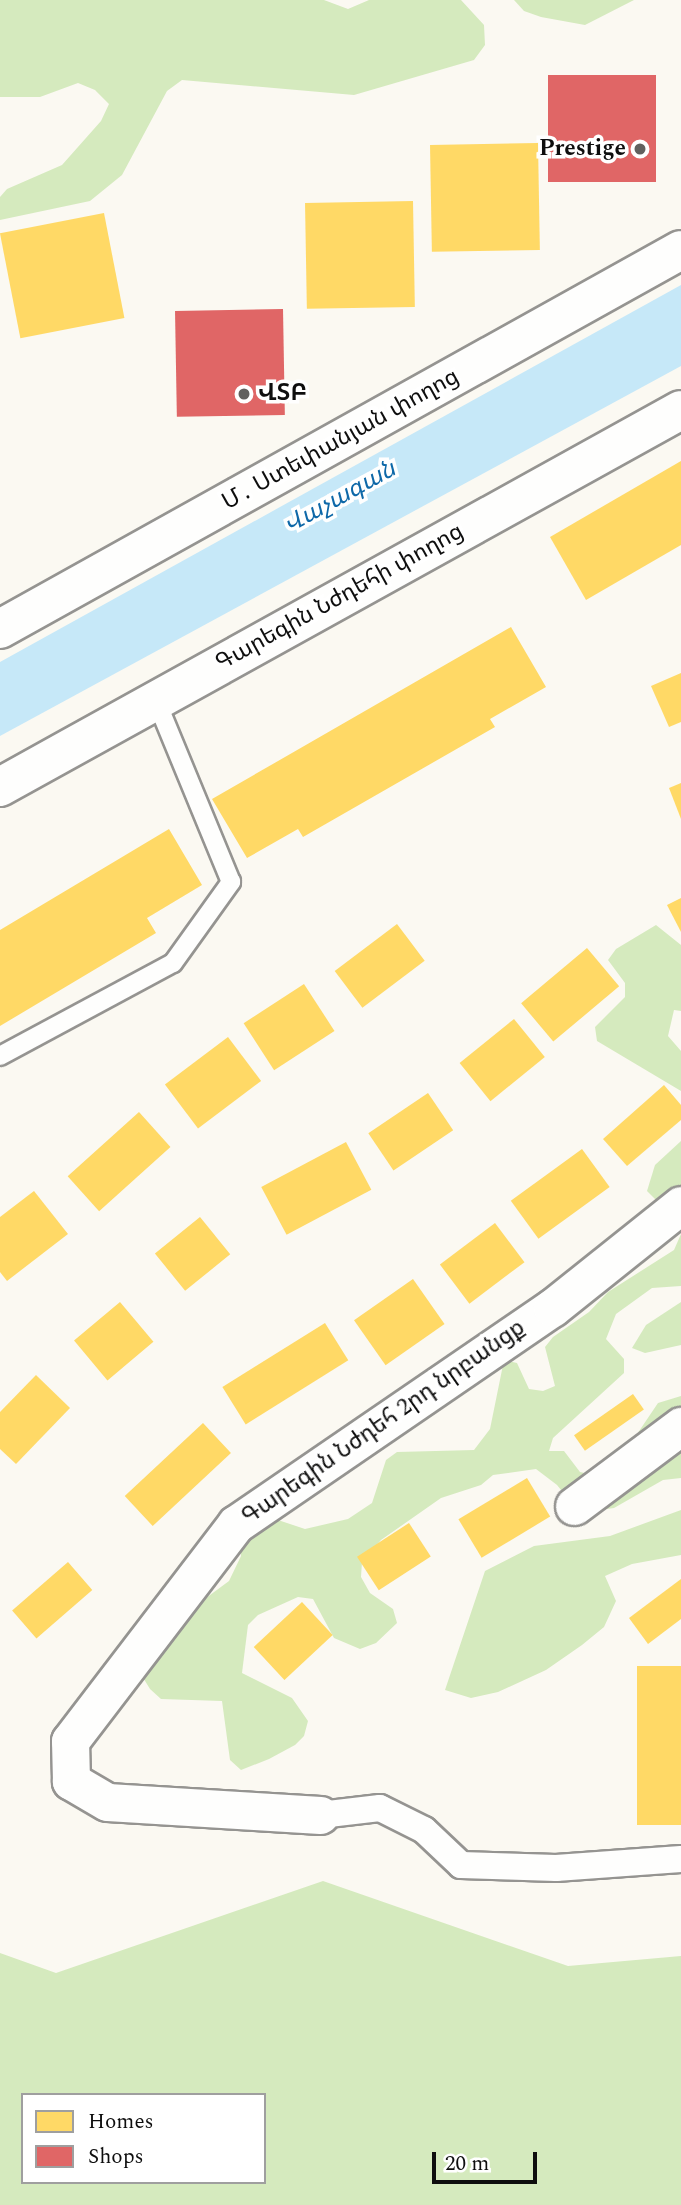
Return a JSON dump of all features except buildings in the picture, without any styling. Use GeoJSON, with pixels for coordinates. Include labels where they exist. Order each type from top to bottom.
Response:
{"type":"FeatureCollection","features":[{"type":"Feature","properties":{"kind":"street","name":"Մ․ Ստեփանյան փողոց"},"geometry":{"type":"LineString","coordinates":[[0,629],[681,250]]}},
{"type":"Feature","properties":{"kind":"street","name":"Գարեգին Նժդեհի փողոց"},"geometry":{"type":"LineString","coordinates":[[0,787],[681,410]]}},
{"type":"Feature","properties":{"kind":"street","name":"Գարեգին Նժդեհ 2րդ նրբանցք"},"geometry":{"type":"LineString","coordinates":[[320,1815],[107,1802],[71,1781],[70,1741],[236,1524],[552,1308],[681,1205]]}},
{"type":"Feature","properties":{"kind":"street"},"geometry":{"type":"LineString","coordinates":[[574,1506],[681,1426]]}},
{"type":"Feature","properties":{"kind":"street"},"geometry":{"type":"LineString","coordinates":[[320,1815],[380,1808],[424,1830],[461,1865],[556,1868],[681,1859]]}},
{"type":"Feature","properties":{"kind":"lane"},"geometry":{"type":"LineString","coordinates":[[0,1056],[173,963],[231,882],[156,700]]}},
{"type":"Feature","properties":{"kind":"green space"},"geometry":{"type":"Polygon","coordinates":[[[0,0],[324,0],[348,9],[369,0],[461,0],[484,25],[485,45],[474,60],[354,95],[182,80],[167,91],[122,175],[90,201],[0,220],[0,197],[7,189],[62,165],[101,121],[109,104],[95,90],[78,83],[40,97],[0,97],[0,0]]]}},
{"type":"Feature","properties":{"kind":"green space"},"geometry":{"type":"Polygon","coordinates":[[[514,0],[634,0],[585,25],[541,17],[524,11],[514,0]]]}},
{"type":"Feature","properties":{"kind":"green space"},"geometry":{"type":"Polygon","coordinates":[[[656,925],[681,945],[681,1011],[674,1010],[668,1036],[681,1051],[681,1091],[597,1041],[595,1027],[625,997],[625,983],[608,960],[616,949],[656,925]]]}},
{"type":"Feature","properties":{"kind":"green space"},"geometry":{"type":"Polygon","coordinates":[[[681,1141],[681,1211],[657,1201],[647,1191],[655,1165],[681,1141]]]}},
{"type":"Feature","properties":{"kind":"green space"},"geometry":{"type":"Polygon","coordinates":[[[681,1234],[681,1286],[652,1288],[616,1314],[606,1339],[624,1359],[624,1373],[553,1438],[549,1451],[564,1451],[580,1472],[594,1475],[627,1449],[658,1403],[681,1396],[681,1478],[663,1480],[614,1508],[600,1510],[574,1506],[557,1485],[536,1469],[493,1475],[481,1485],[441,1498],[381,1540],[362,1562],[361,1577],[370,1593],[393,1609],[397,1623],[376,1643],[360,1649],[334,1638],[313,1599],[298,1597],[258,1615],[248,1625],[242,1673],[292,1698],[308,1721],[304,1736],[295,1745],[269,1759],[241,1770],[230,1760],[222,1701],[161,1699],[150,1689],[142,1676],[192,1602],[206,1598],[229,1581],[241,1556],[240,1542],[263,1515],[305,1529],[348,1519],[372,1503],[386,1460],[397,1452],[474,1450],[490,1429],[504,1360],[517,1363],[529,1389],[543,1391],[555,1386],[545,1347],[553,1337],[589,1312],[608,1292],[674,1250],[681,1234]]]}},
{"type":"Feature","properties":{"kind":"green space"},"geometry":{"type":"Polygon","coordinates":[[[681,1302],[681,1345],[645,1353],[632,1348],[646,1325],[681,1302]]]}},
{"type":"Feature","properties":{"kind":"green space"},"geometry":{"type":"Polygon","coordinates":[[[681,1510],[681,1555],[632,1564],[605,1576],[616,1601],[604,1627],[582,1645],[546,1670],[498,1692],[471,1698],[445,1690],[485,1571],[534,1546],[610,1536],[681,1510]]]}},
{"type":"Feature","properties":{"kind":"green space"},"geometry":{"type":"Polygon","coordinates":[[[323,1881],[568,1966],[681,1956],[681,2205],[0,2205],[0,1953],[56,1973],[323,1881]]]}},
{"type":"Feature","properties":{"kind":"water","name":"Վաչագան"},"geometry":{"type":"Polygon","coordinates":[[[681,285],[681,366],[0,736],[0,662],[681,285]]]}},
{"type":"Feature","properties":{"kind":"place","name":"Prestige"},"geometry":{"type":"Point","coordinates":[640,149]}},
{"type":"Feature","properties":{"kind":"place","name":"ՎՏԲ"},"geometry":{"type":"Point","coordinates":[244,394]}}]}
